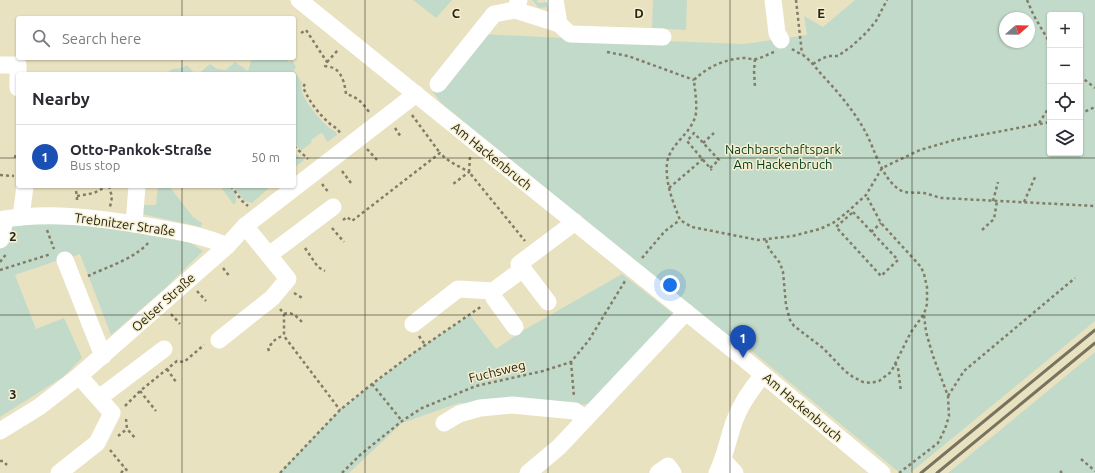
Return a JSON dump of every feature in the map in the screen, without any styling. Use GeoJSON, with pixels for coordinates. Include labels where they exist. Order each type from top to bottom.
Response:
{"type":"FeatureCollection","features":[{"type":"Feature","properties":{"kind":"street","name":"Am Hackenbruch"},"geometry":{"type":"LineString","coordinates":[[299,0],[632,268],[882,473]]}},
{"type":"Feature","properties":{"kind":"street"},"geometry":{"type":"LineString","coordinates":[[555,0],[559,24]]}},
{"type":"Feature","properties":{"kind":"street"},"geometry":{"type":"LineString","coordinates":[[774,0],[777,33],[784,43]]}},
{"type":"Feature","properties":{"kind":"street"},"geometry":{"type":"LineString","coordinates":[[438,84],[494,14],[517,5],[559,24],[570,34],[663,37]]}},
{"type":"Feature","properties":{"kind":"street"},"geometry":{"type":"LineString","coordinates":[[0,65],[18,65],[18,72]]}},
{"type":"Feature","properties":{"kind":"street","name":"Oelser Straße"},"geometry":{"type":"LineString","coordinates":[[296,187],[416,94]]}},
{"type":"Feature","properties":{"kind":"street"},"geometry":{"type":"LineString","coordinates":[[0,240],[2,239],[8,218],[24,188]]}},
{"type":"Feature","properties":{"kind":"street"},"geometry":{"type":"LineString","coordinates":[[134,224],[137,188]]}},
{"type":"Feature","properties":{"kind":"street","name":"Oelser Straße"},"geometry":{"type":"LineString","coordinates":[[0,431],[39,407],[79,376],[227,246],[245,226],[294,188]]}},
{"type":"Feature","properties":{"kind":"street"},"geometry":{"type":"LineString","coordinates":[[269,255],[338,210]]}},
{"type":"Feature","properties":{"kind":"street","name":"Trebnitzer Straße"},"geometry":{"type":"LineString","coordinates":[[8,218],[70,216],[134,224],[168,229],[208,238],[227,246]]}},
{"type":"Feature","properties":{"kind":"street"},"geometry":{"type":"LineString","coordinates":[[548,302],[519,264],[575,222]]}},
{"type":"Feature","properties":{"kind":"street"},"geometry":{"type":"LineString","coordinates":[[219,340],[272,298],[288,279],[245,226]]}},
{"type":"Feature","properties":{"kind":"street"},"geometry":{"type":"LineString","coordinates":[[60,256],[74,284],[103,356]]}},
{"type":"Feature","properties":{"kind":"street"},"geometry":{"type":"LineString","coordinates":[[493,294],[523,268]]}},
{"type":"Feature","properties":{"kind":"street"},"geometry":{"type":"LineString","coordinates":[[414,324],[461,287],[493,294],[515,327]]}},
{"type":"Feature","properties":{"kind":"street"},"geometry":{"type":"LineString","coordinates":[[528,473],[559,447],[580,415],[686,312]]}},
{"type":"Feature","properties":{"kind":"street"},"geometry":{"type":"LineString","coordinates":[[99,398],[164,349]]}},
{"type":"Feature","properties":{"kind":"street"},"geometry":{"type":"LineString","coordinates":[[735,473],[720,466],[739,409],[763,375]]}},
{"type":"Feature","properties":{"kind":"street"},"geometry":{"type":"LineString","coordinates":[[59,473],[97,442],[118,410],[99,398],[79,376]]}},
{"type":"Feature","properties":{"kind":"street"},"geometry":{"type":"LineString","coordinates":[[444,423],[459,414],[480,408],[512,405],[580,415]]}},
{"type":"Feature","properties":{"kind":"street"},"geometry":{"type":"LineString","coordinates":[[658,473],[668,466],[673,473]]}},
{"type":"Feature","properties":{"kind":"path"},"geometry":{"type":"LineString","coordinates":[[796,0],[802,55]]}},
{"type":"Feature","properties":{"kind":"path"},"geometry":{"type":"LineString","coordinates":[[812,64],[828,56],[838,56],[852,46],[867,32],[876,20],[887,0]]}},
{"type":"Feature","properties":{"kind":"path"},"geometry":{"type":"LineString","coordinates":[[1027,0],[1034,16],[1047,38]]}},
{"type":"Feature","properties":{"kind":"path"},"geometry":{"type":"LineString","coordinates":[[301,33],[306,30],[327,62],[325,66],[335,69],[340,74],[346,94],[363,102],[372,115]]}},
{"type":"Feature","properties":{"kind":"path"},"geometry":{"type":"LineString","coordinates":[[694,80],[701,73],[712,66],[746,58],[755,60],[784,43],[812,64],[835,90],[867,134],[882,168],[900,189],[906,192],[924,193],[942,198],[1095,206]]}},
{"type":"Feature","properties":{"kind":"path"},"geometry":{"type":"LineString","coordinates":[[601,51],[628,56],[694,80]]}},
{"type":"Feature","properties":{"kind":"path"},"geometry":{"type":"LineString","coordinates":[[755,60],[754,79],[756,88]]}},
{"type":"Feature","properties":{"kind":"path"},"geometry":{"type":"LineString","coordinates":[[1083,78],[1095,88]]}},
{"type":"Feature","properties":{"kind":"path"},"geometry":{"type":"LineString","coordinates":[[694,80],[696,114],[686,132],[671,151],[667,163],[667,179],[669,188],[680,220],[692,227],[758,240],[793,236],[820,229],[833,223],[866,195],[882,168],[920,150],[941,143],[1047,122]]}},
{"type":"Feature","properties":{"kind":"path"},"geometry":{"type":"LineString","coordinates":[[305,84],[303,87],[314,106],[330,125],[338,128],[342,137]]}},
{"type":"Feature","properties":{"kind":"path"},"geometry":{"type":"LineString","coordinates":[[406,119],[412,115],[416,94]]}},
{"type":"Feature","properties":{"kind":"path"},"geometry":{"type":"LineString","coordinates":[[1083,113],[1095,107]]}},
{"type":"Feature","properties":{"kind":"path"},"geometry":{"type":"LineString","coordinates":[[1039,123],[1047,111]]}},
{"type":"Feature","properties":{"kind":"path"},"geometry":{"type":"LineString","coordinates":[[412,115],[440,154],[447,161],[456,164],[469,172],[534,253]]}},
{"type":"Feature","properties":{"kind":"path"},"geometry":{"type":"LineString","coordinates":[[389,132],[401,124]]}},
{"type":"Feature","properties":{"kind":"path"},"geometry":{"type":"LineString","coordinates":[[395,128],[401,137]]}},
{"type":"Feature","properties":{"kind":"path"},"geometry":{"type":"LineString","coordinates":[[686,132],[691,136]]}},
{"type":"Feature","properties":{"kind":"path"},"geometry":{"type":"LineString","coordinates":[[694,133],[703,143],[719,160],[711,169],[687,140],[694,133]]}},
{"type":"Feature","properties":{"kind":"path"},"geometry":{"type":"LineString","coordinates":[[703,143],[714,133]]}},
{"type":"Feature","properties":{"kind":"path"},"geometry":{"type":"LineString","coordinates":[[454,185],[453,184],[469,172],[472,139]]}},
{"type":"Feature","properties":{"kind":"path"},"geometry":{"type":"LineString","coordinates":[[360,151],[366,147],[377,160]]}},
{"type":"Feature","properties":{"kind":"path"},"geometry":{"type":"LineString","coordinates":[[296,148],[310,161]]}},
{"type":"Feature","properties":{"kind":"path"},"geometry":{"type":"LineString","coordinates":[[320,182],[338,210],[352,221],[440,154]]}},
{"type":"Feature","properties":{"kind":"path"},"geometry":{"type":"LineString","coordinates":[[669,188],[702,159]]}},
{"type":"Feature","properties":{"kind":"path"},"geometry":{"type":"LineString","coordinates":[[339,167],[351,183]]}},
{"type":"Feature","properties":{"kind":"path"},"geometry":{"type":"LineString","coordinates":[[0,174],[16,177]]}},
{"type":"Feature","properties":{"kind":"path"},"geometry":{"type":"LineString","coordinates":[[1024,202],[1036,175]]}},
{"type":"Feature","properties":{"kind":"path"},"geometry":{"type":"LineString","coordinates":[[993,201],[998,182]]}},
{"type":"Feature","properties":{"kind":"path"},"geometry":{"type":"LineString","coordinates":[[76,191],[77,196],[94,193],[104,188]]}},
{"type":"Feature","properties":{"kind":"path"},"geometry":{"type":"LineString","coordinates":[[109,188],[112,197],[109,210]]}},
{"type":"Feature","properties":{"kind":"path"},"geometry":{"type":"LineString","coordinates":[[233,188],[242,201],[250,208]]}},
{"type":"Feature","properties":{"kind":"path"},"geometry":{"type":"LineString","coordinates":[[766,240],[769,249],[780,263],[783,272],[787,314],[794,326],[817,342],[853,377],[863,382],[871,383],[879,381],[891,372],[911,332],[924,314],[927,304],[927,287],[921,267],[881,223],[866,195]]}},
{"type":"Feature","properties":{"kind":"path"},"geometry":{"type":"LineString","coordinates":[[982,230],[994,219],[997,201]]}},
{"type":"Feature","properties":{"kind":"path"},"geometry":{"type":"LineString","coordinates":[[338,210],[347,217]]}},
{"type":"Feature","properties":{"kind":"path"},"geometry":{"type":"LineString","coordinates":[[853,212],[871,232],[898,260],[881,276],[836,227],[853,212]]}},
{"type":"Feature","properties":{"kind":"path"},"geometry":{"type":"LineString","coordinates":[[842,216],[845,220]]}},
{"type":"Feature","properties":{"kind":"path"},"geometry":{"type":"LineString","coordinates":[[580,415],[571,362],[589,340],[632,268],[665,231],[680,220]]}},
{"type":"Feature","properties":{"kind":"path"},"geometry":{"type":"LineString","coordinates":[[871,232],[881,223]]}},
{"type":"Feature","properties":{"kind":"path"},"geometry":{"type":"LineString","coordinates":[[327,232],[337,224]]}},
{"type":"Feature","properties":{"kind":"path"},"geometry":{"type":"LineString","coordinates":[[74,284],[80,279],[122,261],[145,247],[152,238],[156,228]]}},
{"type":"Feature","properties":{"kind":"path"},"geometry":{"type":"LineString","coordinates":[[332,228],[344,242]]}},
{"type":"Feature","properties":{"kind":"path"},"geometry":{"type":"LineString","coordinates":[[300,252],[311,244]]}},
{"type":"Feature","properties":{"kind":"path"},"geometry":{"type":"LineString","coordinates":[[305,248],[318,267],[325,271]]}},
{"type":"Feature","properties":{"kind":"path"},"geometry":{"type":"LineString","coordinates":[[0,270],[60,256]]}},
{"type":"Feature","properties":{"kind":"path"},"geometry":{"type":"LineString","coordinates":[[948,396],[964,371],[1075,278]]}},
{"type":"Feature","properties":{"kind":"path"},"geometry":{"type":"LineString","coordinates":[[280,473],[340,410],[372,384],[493,294]]}},
{"type":"Feature","properties":{"kind":"path"},"geometry":{"type":"LineString","coordinates":[[272,298],[284,314],[284,336],[340,410]]}},
{"type":"Feature","properties":{"kind":"path"},"geometry":{"type":"LineString","coordinates":[[284,314],[293,314],[302,322],[303,320]]}},
{"type":"Feature","properties":{"kind":"path"},"geometry":{"type":"LineString","coordinates":[[899,473],[938,443],[950,416],[948,396],[933,356],[926,332],[924,314]]}},
{"type":"Feature","properties":{"kind":"path"},"geometry":{"type":"LineString","coordinates":[[269,351],[268,348],[273,340],[284,336]]}},
{"type":"Feature","properties":{"kind":"path"},"geometry":{"type":"LineString","coordinates":[[136,439],[127,429],[118,410],[177,362],[184,362],[212,338],[219,340]]}},
{"type":"Feature","properties":{"kind":"path","name":"Fuchsweg"},"geometry":{"type":"LineString","coordinates":[[342,473],[360,455],[402,421],[422,408],[476,386],[571,362]]}},
{"type":"Feature","properties":{"kind":"path"},"geometry":{"type":"LineString","coordinates":[[895,362],[898,368],[901,392]]}},
{"type":"Feature","properties":{"kind":"path"},"geometry":{"type":"LineString","coordinates":[[167,370],[176,382]]}},
{"type":"Feature","properties":{"kind":"path"},"geometry":{"type":"LineString","coordinates":[[372,384],[402,421]]}},
{"type":"Feature","properties":{"kind":"path"},"geometry":{"type":"LineString","coordinates":[[140,391],[156,411]]}},
{"type":"Feature","properties":{"kind":"path"},"geometry":{"type":"LineString","coordinates":[[100,437],[129,473]]}},
{"type":"Feature","properties":{"kind":"path"},"geometry":{"type":"LineString","coordinates":[[0,458],[1,461],[7,465]]}},
{"type":"Feature","properties":{"kind":"path"},"geometry":{"type":"LineString","coordinates":[[1081,459],[1095,472]]}},
{"type":"Feature","properties":{"kind":"path"},"geometry":{"type":"LineString","coordinates":[[121,473],[125,468]]}},
{"type":"Feature","properties":{"kind":"green space"},"geometry":{"type":"Polygon","coordinates":[[[413,0],[452,0],[436,18],[413,0]]]}},
{"type":"Feature","properties":{"kind":"green space"},"geometry":{"type":"Polygon","coordinates":[[[532,0],[537,0],[538,3],[547,2],[548,7],[539,8],[532,0]]]}},
{"type":"Feature","properties":{"kind":"green space"},"geometry":{"type":"Polygon","coordinates":[[[653,0],[687,0],[686,30],[652,28],[653,0]]]}},
{"type":"Feature","properties":{"kind":"green space","name":"Nachbarschaftspark Am Hackenbruch"},"geometry":{"type":"Polygon","coordinates":[[[855,0],[1095,0],[1095,321],[910,473],[900,473],[748,348],[745,350],[441,103],[433,92],[481,34],[665,43],[665,41],[744,44],[807,35],[804,16],[823,27],[855,0]]]}},
{"type":"Feature","properties":{"kind":"green space"},"geometry":{"type":"Polygon","coordinates":[[[251,60],[288,60],[289,62],[292,60],[296,67],[294,70],[295,72],[200,72],[210,64],[217,69],[226,70],[235,62],[248,71],[251,60]]]}},
{"type":"Feature","properties":{"kind":"green space"},"geometry":{"type":"Polygon","coordinates":[[[187,65],[193,72],[168,72],[172,69],[182,68],[187,65]]]}},
{"type":"Feature","properties":{"kind":"green space"},"geometry":{"type":"Polygon","coordinates":[[[296,73],[302,83],[301,88],[305,99],[318,117],[336,132],[337,135],[327,142],[321,133],[311,140],[312,142],[301,151],[296,145],[296,73]]]}},
{"type":"Feature","properties":{"kind":"green space"},"geometry":{"type":"Polygon","coordinates":[[[296,154],[304,160],[296,166],[296,154]]]}},
{"type":"Feature","properties":{"kind":"green space"},"geometry":{"type":"Polygon","coordinates":[[[158,188],[171,188],[193,217],[202,223],[201,227],[142,214],[143,205],[156,205],[158,188]]]}},
{"type":"Feature","properties":{"kind":"green space"},"geometry":{"type":"Polygon","coordinates":[[[221,188],[231,188],[236,197],[236,202],[234,205],[221,188]]]}},
{"type":"Feature","properties":{"kind":"green space"},"geometry":{"type":"Polygon","coordinates":[[[234,188],[269,188],[252,203],[244,201],[234,188]]]}},
{"type":"Feature","properties":{"kind":"green space"},"geometry":{"type":"Polygon","coordinates":[[[27,222],[107,227],[191,243],[203,251],[162,291],[111,335],[80,254],[60,262],[56,261],[15,275],[36,329],[64,318],[82,358],[63,377],[0,417],[0,226],[27,222]]]}},
{"type":"Feature","properties":{"kind":"green space"},"geometry":{"type":"Polygon","coordinates":[[[622,274],[679,318],[599,401],[568,408],[459,403],[402,423],[349,473],[279,473],[341,409],[413,353],[470,315],[496,349],[524,330],[622,274]]]}},
{"type":"Feature","properties":{"kind":"green space"},"geometry":{"type":"Polygon","coordinates":[[[1095,352],[1095,473],[948,473],[1095,352]]]}},
{"type":"Feature","properties":{"kind":"railway"},"geometry":{"type":"LineString","coordinates":[[921,473],[1095,330]]}},
{"type":"Feature","properties":{"kind":"railway"},"geometry":{"type":"LineString","coordinates":[[937,473],[1095,343]]}},
{"type":"Feature","properties":{"kind":"place","name":"Otto-Pankok-Straße"},"geometry":{"type":"Point","coordinates":[743,358]}}]}
